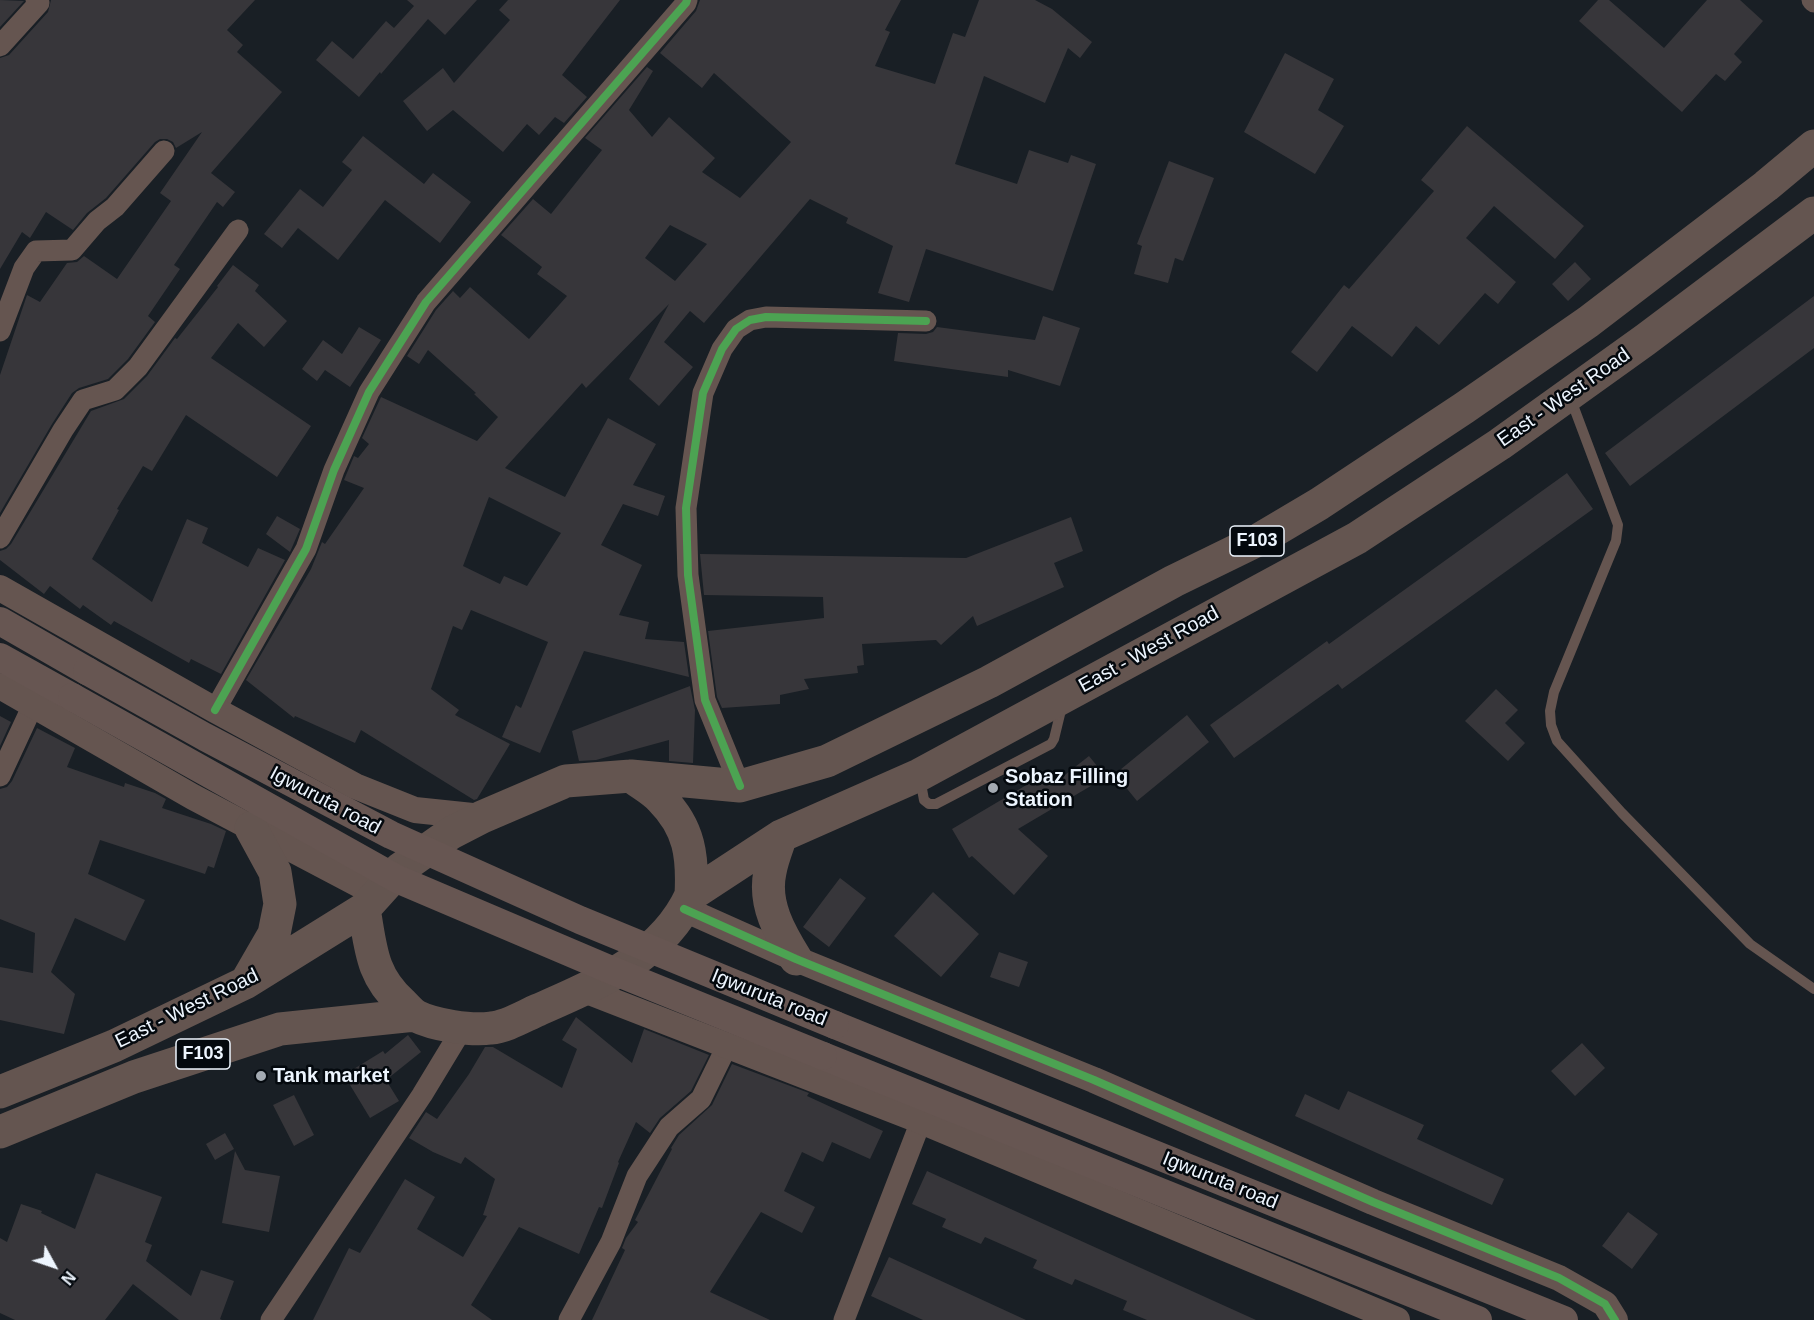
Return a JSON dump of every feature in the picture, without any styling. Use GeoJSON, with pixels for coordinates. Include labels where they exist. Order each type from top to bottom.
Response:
{"type":"FeatureCollection","features":[{"type":"Feature","properties":{"kind":"main road","name":"F103"},"geometry":{"type":"LineString","coordinates":[[631,776],[740,786],[827,761],[989,681],[1174,581],[1260,539],[1319,504],[1406,447],[1588,322],[1766,186],[1814,146]]}},
{"type":"Feature","properties":{"kind":"main road","name":"East - West Road"},"geometry":{"type":"LineString","coordinates":[[0,1132],[134,1077],[280,1029],[415,1015],[462,1029],[494,1028],[584,990],[630,963],[663,939],[688,902],[781,836],[919,775],[1357,538],[1500,444],[1645,340],[1814,213]]}},
{"type":"Feature","properties":{"kind":"main road"},"geometry":{"type":"LineString","coordinates":[[1260,539],[1286,575]]}},
{"type":"Feature","properties":{"kind":"main road","name":"Igwuruta road"},"geometry":{"type":"LineString","coordinates":[[0,621],[205,737],[391,835],[580,920],[1564,1320]]}},
{"type":"Feature","properties":{"kind":"main road","name":"Igwuruta road"},"geometry":{"type":"LineString","coordinates":[[0,657],[397,879],[611,970],[1478,1320]]}},
{"type":"Feature","properties":{"kind":"main road"},"geometry":{"type":"LineString","coordinates":[[631,776],[661,799],[684,830],[692,865],[688,902]]}},
{"type":"Feature","properties":{"kind":"main road","name":"East - West Road"},"geometry":{"type":"LineString","coordinates":[[0,1092],[114,1046],[245,983],[371,901],[400,869],[451,833],[482,817],[566,781],[631,776]]}},
{"type":"Feature","properties":{"kind":"main road"},"geometry":{"type":"LineString","coordinates":[[245,983],[274,934],[280,904],[275,872],[251,828]]}},
{"type":"Feature","properties":{"kind":"main road"},"geometry":{"type":"LineString","coordinates":[[781,836],[769,873],[769,900],[779,932],[796,959]]}},
{"type":"Feature","properties":{"kind":"main road"},"geometry":{"type":"LineString","coordinates":[[371,901],[373,959],[387,989],[415,1015]]}},
{"type":"Feature","properties":{"kind":"street"},"geometry":{"type":"LineString","coordinates":[[0,46],[39,3],[36,0]]}},
{"type":"Feature","properties":{"kind":"street"},"geometry":{"type":"LineString","coordinates":[[214,710],[306,549],[333,470],[369,392],[426,302],[687,0]]}},
{"type":"Feature","properties":{"kind":"street"},"geometry":{"type":"LineString","coordinates":[[0,331],[24,268],[36,251],[72,250],[97,221],[115,207],[164,151]]}},
{"type":"Feature","properties":{"kind":"street"},"geometry":{"type":"LineString","coordinates":[[0,538],[83,400],[115,390],[138,367],[238,230]]}},
{"type":"Feature","properties":{"kind":"street"},"geometry":{"type":"LineString","coordinates":[[740,786],[705,700],[688,575],[686,508],[703,393],[722,349],[736,329],[750,320],[766,317],[926,321]]}},
{"type":"Feature","properties":{"kind":"street"},"geometry":{"type":"LineString","coordinates":[[0,588],[214,710],[355,786],[415,810],[482,817]]}},
{"type":"Feature","properties":{"kind":"street"},"geometry":{"type":"LineString","coordinates":[[0,686],[251,828],[371,901]]}},
{"type":"Feature","properties":{"kind":"street"},"geometry":{"type":"LineString","coordinates":[[0,776],[33,705]]}},
{"type":"Feature","properties":{"kind":"street"},"geometry":{"type":"LineString","coordinates":[[688,902],[796,959],[1094,1080],[1373,1202],[1559,1278],[1605,1304],[1615,1320]]}},
{"type":"Feature","properties":{"kind":"street"},"geometry":{"type":"LineString","coordinates":[[584,990],[921,1120],[1396,1320]]}},
{"type":"Feature","properties":{"kind":"street"},"geometry":{"type":"LineString","coordinates":[[271,1320],[286,1311],[462,1029]]}},
{"type":"Feature","properties":{"kind":"street"},"geometry":{"type":"LineString","coordinates":[[569,1320],[611,1242],[637,1176],[669,1127],[700,1099],[727,1046]]}},
{"type":"Feature","properties":{"kind":"street"},"geometry":{"type":"LineString","coordinates":[[844,1320],[921,1120]]}},
{"type":"Feature","properties":{"kind":"lane"},"geometry":{"type":"LineString","coordinates":[[1569,394],[1617,525],[1616,541],[1554,692],[1550,711],[1551,725],[1557,741],[1622,813],[1750,944],[1814,989]]}},
{"type":"Feature","properties":{"kind":"building"},"geometry":{"type":"Polygon","coordinates":[[[0,0],[24,1],[0,27],[0,0]]]}},
{"type":"Feature","properties":{"kind":"building"},"geometry":{"type":"Polygon","coordinates":[[[51,0],[255,0],[227,30],[243,45],[237,52],[282,92],[211,173],[235,192],[223,207],[217,202],[174,265],[180,269],[148,316],[155,322],[128,359],[108,379],[79,388],[72,393],[0,513],[0,375],[27,295],[40,302],[67,263],[77,262],[84,256],[117,279],[171,201],[160,193],[202,132],[176,148],[173,142],[167,139],[155,142],[106,198],[87,213],[73,230],[46,212],[30,238],[22,232],[0,269],[0,58],[9,55],[48,12],[51,0]]]}},
{"type":"Feature","properties":{"kind":"building"},"geometry":{"type":"Polygon","coordinates":[[[407,0],[477,0],[445,35],[428,19],[359,97],[316,60],[332,41],[353,59],[386,21],[394,28],[414,6],[407,0]]]}},
{"type":"Feature","properties":{"kind":"building"},"geometry":{"type":"Polygon","coordinates":[[[508,0],[620,0],[562,75],[587,97],[564,123],[555,117],[539,135],[527,124],[503,152],[453,110],[427,131],[403,101],[443,68],[454,83],[510,20],[499,10],[508,0]]]}},
{"type":"Feature","properties":{"kind":"building"},"geometry":{"type":"Polygon","coordinates":[[[700,0],[901,0],[885,30],[890,32],[875,66],[935,84],[953,33],[965,37],[979,0],[1035,0],[1052,9],[1092,42],[1080,58],[1068,48],[1045,103],[984,76],[955,164],[1017,184],[1029,150],[1068,163],[1071,155],[1096,164],[1053,291],[926,249],[909,302],[878,293],[893,246],[846,223],[848,218],[810,199],[704,323],[690,311],[664,342],[693,367],[659,406],[629,379],[669,304],[586,388],[582,383],[505,468],[565,497],[608,418],[656,444],[633,485],[665,496],[658,516],[623,504],[601,545],[642,565],[619,615],[649,622],[645,639],[684,642],[689,677],[584,651],[540,753],[502,737],[516,705],[521,708],[548,642],[471,610],[462,630],[453,626],[431,689],[459,710],[455,715],[510,744],[477,799],[474,800],[361,730],[355,743],[295,716],[294,718],[246,680],[311,569],[322,542],[325,544],[364,488],[344,480],[354,456],[358,458],[369,444],[362,438],[381,397],[477,441],[498,417],[474,394],[476,393],[428,350],[419,364],[407,356],[436,310],[453,291],[460,298],[470,287],[529,339],[567,296],[537,274],[542,267],[501,235],[533,199],[551,214],[602,150],[585,138],[647,67],[653,71],[629,110],[652,137],[669,117],[715,158],[702,172],[740,198],[791,142],[714,73],[702,88],[660,53],[696,11],[700,0]],[[670,225],[645,258],[675,281],[707,244],[670,225]],[[489,497],[463,566],[500,584],[504,576],[527,586],[561,533],[489,497]]]}},
{"type":"Feature","properties":{"kind":"building"},"geometry":{"type":"Polygon","coordinates":[[[1598,0],[1609,0],[1664,48],[1707,0],[1740,0],[1763,21],[1734,54],[1742,62],[1725,81],[1716,74],[1682,112],[1579,21],[1598,0]]]}},
{"type":"Feature","properties":{"kind":"building"},"geometry":{"type":"Polygon","coordinates":[[[1285,53],[1334,79],[1318,110],[1344,126],[1315,174],[1244,132],[1285,53]]]}},
{"type":"Feature","properties":{"kind":"building"},"geometry":{"type":"Polygon","coordinates":[[[1467,126],[1584,226],[1555,259],[1494,206],[1466,238],[1516,282],[1498,304],[1485,293],[1439,345],[1416,326],[1392,357],[1352,326],[1317,372],[1291,352],[1344,285],[1349,289],[1434,191],[1421,180],[1467,126]]]}},
{"type":"Feature","properties":{"kind":"building"},"geometry":{"type":"Polygon","coordinates":[[[363,136],[424,184],[433,173],[471,202],[440,243],[385,200],[338,260],[298,228],[282,248],[264,234],[300,189],[323,207],[352,170],[342,162],[363,136]]]}},
{"type":"Feature","properties":{"kind":"building"},"geometry":{"type":"Polygon","coordinates":[[[1169,161],[1214,178],[1183,261],[1175,258],[1168,283],[1134,274],[1142,246],[1137,244],[1169,161]]]}},
{"type":"Feature","properties":{"kind":"building"},"geometry":{"type":"Polygon","coordinates":[[[1575,262],[1591,279],[1568,301],[1552,284],[1575,262]]]}},
{"type":"Feature","properties":{"kind":"building"},"geometry":{"type":"Polygon","coordinates":[[[233,265],[259,285],[255,291],[287,321],[264,347],[238,323],[211,358],[311,426],[277,477],[186,415],[152,471],[143,466],[117,509],[119,510],[92,559],[152,602],[187,519],[208,528],[202,543],[248,567],[258,548],[285,560],[221,674],[191,659],[189,663],[114,621],[111,625],[83,605],[80,609],[50,586],[44,594],[0,560],[0,551],[11,544],[91,411],[124,399],[147,376],[233,265]]]}},
{"type":"Feature","properties":{"kind":"building"},"geometry":{"type":"Polygon","coordinates":[[[1814,296],[1814,348],[1630,486],[1605,453],[1814,296]]]}},
{"type":"Feature","properties":{"kind":"building"},"geometry":{"type":"Polygon","coordinates":[[[1043,316],[1080,328],[1060,386],[1008,370],[1008,377],[894,361],[898,333],[926,334],[933,332],[937,327],[1035,340],[1043,316]]]}},
{"type":"Feature","properties":{"kind":"building"},"geometry":{"type":"Polygon","coordinates":[[[359,327],[381,340],[350,387],[325,370],[317,381],[302,369],[323,340],[342,354],[359,327]]]}},
{"type":"Feature","properties":{"kind":"building"},"geometry":{"type":"Polygon","coordinates":[[[1567,473],[1593,509],[1342,689],[1338,684],[1234,758],[1210,725],[1327,641],[1329,644],[1567,473]]]}},
{"type":"Feature","properties":{"kind":"building"},"geometry":{"type":"Polygon","coordinates":[[[277,516],[300,529],[290,552],[266,534],[277,516]]]}},
{"type":"Feature","properties":{"kind":"building"},"geometry":{"type":"Polygon","coordinates":[[[1071,517],[1083,551],[1054,563],[1064,587],[977,626],[973,616],[941,645],[936,640],[862,644],[864,665],[857,666],[858,673],[804,679],[809,689],[780,695],[780,704],[722,708],[717,697],[708,631],[824,618],[823,597],[704,595],[700,554],[966,558],[1071,517]]]}},
{"type":"Feature","properties":{"kind":"building"},"geometry":{"type":"Polygon","coordinates":[[[690,686],[695,710],[693,763],[669,761],[669,740],[596,760],[579,761],[572,731],[690,686]]]}},
{"type":"Feature","properties":{"kind":"building"},"geometry":{"type":"Polygon","coordinates":[[[1496,689],[1518,710],[1505,723],[1525,743],[1508,761],[1465,721],[1496,689]]]}},
{"type":"Feature","properties":{"kind":"building"},"geometry":{"type":"Polygon","coordinates":[[[1187,715],[1209,742],[1137,801],[1115,774],[1187,715]]]}},
{"type":"Feature","properties":{"kind":"building"},"geometry":{"type":"Polygon","coordinates":[[[0,716],[11,722],[0,746],[0,716]]]}},
{"type":"Feature","properties":{"kind":"building"},"geometry":{"type":"Polygon","coordinates":[[[37,728],[75,748],[67,767],[124,787],[125,783],[155,793],[166,799],[162,808],[226,831],[214,868],[208,866],[205,874],[100,840],[88,874],[145,900],[125,941],[75,918],[51,972],[75,994],[64,1034],[0,1020],[0,967],[33,973],[35,933],[0,919],[0,789],[7,787],[12,781],[37,728]]]}},
{"type":"Feature","properties":{"kind":"building"},"geometry":{"type":"Polygon","coordinates":[[[1089,756],[1106,777],[1018,829],[1048,856],[1014,895],[972,856],[969,858],[952,829],[1045,774],[1052,785],[1089,756]]]}},
{"type":"Feature","properties":{"kind":"building"},"geometry":{"type":"Polygon","coordinates":[[[840,878],[866,898],[829,947],[803,927],[840,878]]]}},
{"type":"Feature","properties":{"kind":"building"},"geometry":{"type":"Polygon","coordinates":[[[933,892],[979,934],[941,977],[894,936],[933,892]]]}},
{"type":"Feature","properties":{"kind":"building"},"geometry":{"type":"Polygon","coordinates":[[[999,952],[1028,962],[1019,987],[990,977],[999,952]]]}},
{"type":"Feature","properties":{"kind":"building"},"geometry":{"type":"Polygon","coordinates":[[[576,1017],[632,1063],[644,1029],[709,1055],[691,1091],[660,1118],[650,1133],[636,1122],[618,1162],[602,1208],[599,1207],[579,1254],[519,1227],[471,1305],[492,1320],[313,1320],[349,1248],[360,1253],[405,1179],[435,1197],[417,1229],[463,1257],[487,1216],[483,1215],[495,1179],[465,1157],[461,1164],[409,1138],[426,1112],[437,1119],[485,1047],[493,1047],[562,1088],[577,1049],[562,1040],[576,1017]]]}},
{"type":"Feature","properties":{"kind":"building"},"geometry":{"type":"Polygon","coordinates":[[[408,1035],[421,1052],[386,1080],[399,1101],[370,1118],[344,1075],[383,1051],[385,1054],[408,1035]]]}},
{"type":"Feature","properties":{"kind":"building"},"geometry":{"type":"Polygon","coordinates":[[[1582,1043],[1605,1068],[1575,1096],[1551,1071],[1582,1043]]]}},
{"type":"Feature","properties":{"kind":"building"},"geometry":{"type":"Polygon","coordinates":[[[732,1064],[809,1093],[807,1096],[883,1131],[870,1159],[832,1142],[823,1162],[802,1152],[784,1191],[815,1207],[802,1233],[761,1212],[710,1292],[770,1320],[592,1320],[625,1250],[622,1248],[626,1238],[638,1222],[635,1220],[671,1148],[679,1135],[712,1105],[732,1064]]]}},
{"type":"Feature","properties":{"kind":"building"},"geometry":{"type":"Polygon","coordinates":[[[1348,1091],[1424,1125],[1417,1139],[1504,1179],[1492,1205],[1295,1116],[1305,1094],[1339,1110],[1348,1091]]]}},
{"type":"Feature","properties":{"kind":"building"},"geometry":{"type":"Polygon","coordinates":[[[294,1095],[314,1135],[294,1146],[273,1105],[294,1095]]]}},
{"type":"Feature","properties":{"kind":"building"},"geometry":{"type":"Polygon","coordinates":[[[225,1133],[234,1149],[215,1160],[206,1144],[225,1133]]]}},
{"type":"Feature","properties":{"kind":"building"},"geometry":{"type":"Polygon","coordinates":[[[235,1151],[245,1170],[280,1176],[269,1232],[222,1223],[235,1151]]]}},
{"type":"Feature","properties":{"kind":"building"},"geometry":{"type":"Polygon","coordinates":[[[927,1171],[1256,1320],[1147,1320],[1123,1310],[1127,1301],[1075,1279],[1072,1285],[1033,1268],[1037,1260],[985,1237],[981,1244],[942,1227],[946,1219],[912,1204],[927,1171]]]}},
{"type":"Feature","properties":{"kind":"building"},"geometry":{"type":"Polygon","coordinates":[[[96,1173],[162,1197],[145,1242],[152,1245],[146,1261],[191,1296],[201,1270],[234,1281],[220,1319],[222,1320],[179,1320],[133,1284],[105,1320],[15,1320],[0,1313],[0,1238],[7,1242],[21,1204],[42,1211],[41,1213],[75,1229],[96,1173]]]}},
{"type":"Feature","properties":{"kind":"building"},"geometry":{"type":"Polygon","coordinates":[[[1628,1212],[1658,1234],[1632,1269],[1602,1246],[1628,1212]]]}},
{"type":"Feature","properties":{"kind":"building"},"geometry":{"type":"Polygon","coordinates":[[[889,1257],[1026,1320],[923,1320],[871,1296],[889,1257]]]}},
{"type":"Feature","properties":{"kind":"cycle path"},"geometry":{"type":"LineString","coordinates":[[215,710],[306,549],[334,470],[369,392],[426,302],[687,0]]}},
{"type":"Feature","properties":{"kind":"cycle path"},"geometry":{"type":"LineString","coordinates":[[740,786],[705,700],[688,575],[686,508],[703,393],[722,349],[736,329],[750,320],[766,317],[926,321]]}},
{"type":"Feature","properties":{"kind":"cycle path"},"geometry":{"type":"LineString","coordinates":[[684,909],[796,959],[1094,1080],[1373,1202],[1559,1278],[1605,1304],[1615,1320]]}},
{"type":"Feature","properties":{"kind":"place","name":"Sobaz Filling Station"},"geometry":{"type":"Point","coordinates":[993,788]}},
{"type":"Feature","properties":{"kind":"place","name":"Tank market"},"geometry":{"type":"Point","coordinates":[261,1076]}}]}
